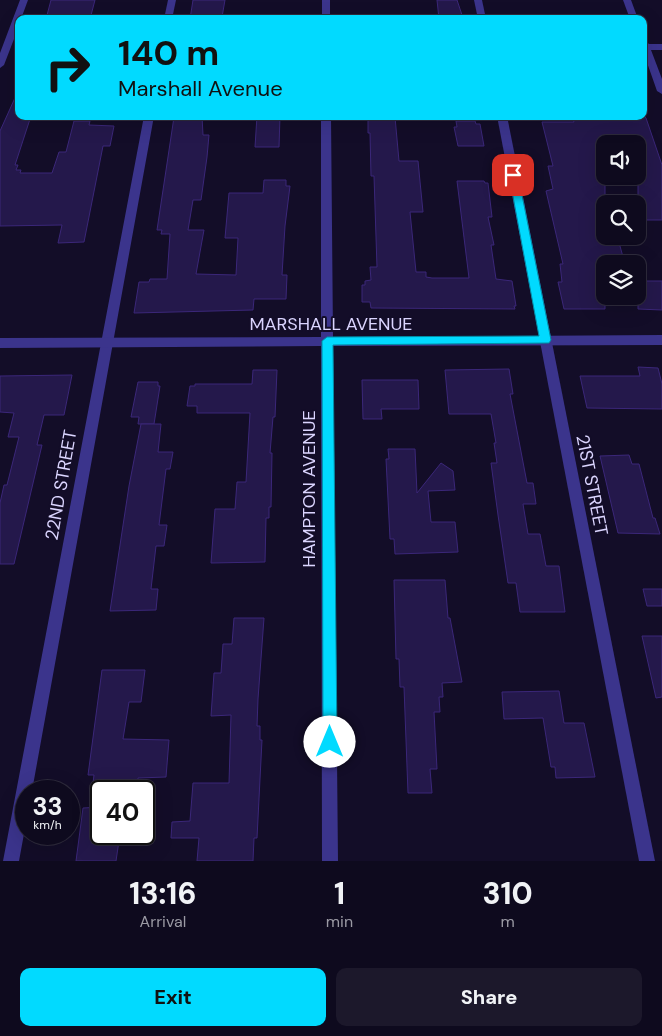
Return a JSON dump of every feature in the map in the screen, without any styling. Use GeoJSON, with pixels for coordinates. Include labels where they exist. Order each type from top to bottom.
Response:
{"type":"FeatureCollection","features":[{"type":"Feature","properties":{"kind":"street"},"geometry":{"type":"LineString","coordinates":[[18,15],[24,0]]}},
{"type":"Feature","properties":{"kind":"street"},"geometry":{"type":"LineString","coordinates":[[169,15],[172,0]]}},
{"type":"Feature","properties":{"kind":"street"},"geometry":{"type":"LineString","coordinates":[[326,0],[326,15]]}},
{"type":"Feature","properties":{"kind":"street"},"geometry":{"type":"LineString","coordinates":[[478,0],[481,15]]}},
{"type":"Feature","properties":{"kind":"street"},"geometry":{"type":"LineString","coordinates":[[627,0],[633,15]]}},
{"type":"Feature","properties":{"kind":"street"},"geometry":{"type":"LineString","coordinates":[[0,65],[15,24]]}},
{"type":"Feature","properties":{"kind":"street"},"geometry":{"type":"LineString","coordinates":[[647,45],[662,47]]}},
{"type":"Feature","properties":{"kind":"street"},"geometry":{"type":"LineString","coordinates":[[647,50],[662,91]]}},
{"type":"Feature","properties":{"kind":"street","name":"22ND STREET"},"geometry":{"type":"LineString","coordinates":[[11,861],[148,120]]}},
{"type":"Feature","properties":{"kind":"street","name":"HAMPTON AVENUE"},"geometry":{"type":"LineString","coordinates":[[326,120],[330,861]]}},
{"type":"Feature","properties":{"kind":"street","name":"21ST STREET"},"geometry":{"type":"LineString","coordinates":[[503,120],[647,861]]}},
{"type":"Feature","properties":{"kind":"street","name":"MARSHALL AVENUE"},"geometry":{"type":"LineString","coordinates":[[0,343],[662,340]]}},
{"type":"Feature","properties":{"kind":"building"},"geometry":{"type":"Polygon","coordinates":[[[51,0],[95,0],[91,15],[47,15],[51,0]]]}},
{"type":"Feature","properties":{"kind":"building"},"geometry":{"type":"Polygon","coordinates":[[[193,0],[225,0],[222,15],[191,15],[193,0]]]}},
{"type":"Feature","properties":{"kind":"building"},"geometry":{"type":"Polygon","coordinates":[[[437,0],[457,0],[462,15],[439,15],[437,0]]]}},
{"type":"Feature","properties":{"kind":"building"},"geometry":{"type":"Polygon","coordinates":[[[15,98],[15,120],[30,120],[15,165],[18,165],[16,170],[21,170],[20,173],[52,173],[59,152],[66,152],[74,121],[90,121],[89,125],[114,126],[110,146],[103,146],[84,242],[58,243],[62,225],[0,226],[0,131],[15,98]]]}},
{"type":"Feature","properties":{"kind":"building"},"geometry":{"type":"Polygon","coordinates":[[[174,120],[202,120],[203,135],[209,135],[207,157],[201,200],[193,200],[188,230],[204,230],[196,274],[236,275],[238,238],[225,238],[229,193],[263,193],[264,180],[286,180],[286,186],[290,186],[282,275],[287,275],[286,299],[254,299],[253,310],[134,313],[139,282],[149,282],[150,279],[167,279],[170,234],[161,234],[162,230],[157,230],[174,120]]]}},
{"type":"Feature","properties":{"kind":"building"},"geometry":{"type":"Polygon","coordinates":[[[257,120],[280,120],[279,147],[255,147],[257,120]]]}},
{"type":"Feature","properties":{"kind":"building"},"geometry":{"type":"Polygon","coordinates":[[[368,120],[395,120],[399,161],[418,161],[423,212],[410,212],[416,272],[426,272],[426,277],[469,278],[457,181],[484,181],[488,183],[492,217],[488,217],[494,245],[491,245],[496,279],[512,281],[515,309],[371,308],[370,302],[362,302],[362,285],[365,285],[365,281],[371,280],[370,267],[377,267],[374,176],[371,176],[370,133],[368,133],[368,120]]]}},
{"type":"Feature","properties":{"kind":"building"},"geometry":{"type":"Polygon","coordinates":[[[647,120],[662,165],[662,220],[646,220],[646,195],[638,195],[638,185],[646,185],[646,135],[596,135],[596,185],[605,185],[605,195],[596,195],[596,245],[620,245],[622,255],[596,255],[596,305],[605,305],[605,309],[564,309],[558,282],[562,282],[560,264],[563,264],[546,191],[553,189],[548,166],[553,166],[542,122],[647,120]]]}},
{"type":"Feature","properties":{"kind":"building"},"geometry":{"type":"Polygon","coordinates":[[[456,121],[475,121],[476,124],[480,124],[484,146],[458,146],[454,127],[457,127],[456,121]]]}},
{"type":"Feature","properties":{"kind":"building"},"geometry":{"type":"Polygon","coordinates":[[[646,281],[662,281],[662,310],[638,309],[638,305],[646,305],[646,281]]]}},
{"type":"Feature","properties":{"kind":"building"},"geometry":{"type":"Polygon","coordinates":[[[638,367],[658,368],[662,384],[662,409],[587,408],[580,376],[640,376],[638,367]]]}},
{"type":"Feature","properties":{"kind":"building"},"geometry":{"type":"Polygon","coordinates":[[[509,369],[513,394],[510,394],[527,483],[533,483],[536,504],[523,504],[528,534],[540,534],[546,566],[559,566],[565,612],[520,612],[516,583],[508,583],[498,515],[491,463],[497,463],[491,414],[449,414],[445,370],[509,369]]]}},
{"type":"Feature","properties":{"kind":"building"},"geometry":{"type":"Polygon","coordinates":[[[253,370],[277,370],[275,417],[273,417],[270,453],[272,453],[271,507],[269,507],[269,518],[266,518],[265,562],[211,563],[215,509],[235,509],[237,482],[246,482],[250,413],[197,413],[197,406],[187,406],[190,386],[195,386],[195,384],[252,384],[253,370]]]}},
{"type":"Feature","properties":{"kind":"building"},"geometry":{"type":"Polygon","coordinates":[[[72,375],[64,415],[44,415],[37,445],[42,445],[14,564],[0,564],[0,503],[4,485],[7,485],[19,437],[8,437],[14,413],[0,412],[0,376],[72,375]]]}},
{"type":"Feature","properties":{"kind":"building"},"geometry":{"type":"Polygon","coordinates":[[[362,380],[418,380],[419,409],[381,409],[382,419],[363,419],[362,380]]]}},
{"type":"Feature","properties":{"kind":"building"},"geometry":{"type":"Polygon","coordinates":[[[138,382],[158,382],[158,386],[160,386],[154,424],[138,424],[139,417],[131,417],[138,382]]]}},
{"type":"Feature","properties":{"kind":"building"},"geometry":{"type":"Polygon","coordinates":[[[141,424],[161,424],[158,452],[173,452],[170,469],[166,469],[159,525],[167,525],[164,546],[156,546],[151,589],[158,589],[156,610],[110,611],[129,486],[141,424]]]}},
{"type":"Feature","properties":{"kind":"building"},"geometry":{"type":"Polygon","coordinates":[[[388,449],[415,449],[417,493],[441,463],[453,471],[455,490],[428,491],[431,522],[455,522],[458,552],[395,554],[394,539],[390,539],[386,459],[389,459],[388,449]]]}},
{"type":"Feature","properties":{"kind":"building"},"geometry":{"type":"Polygon","coordinates":[[[629,455],[632,464],[639,464],[653,518],[655,518],[660,534],[618,533],[600,456],[629,455]]]}},
{"type":"Feature","properties":{"kind":"building"},"geometry":{"type":"Polygon","coordinates":[[[394,580],[445,580],[448,618],[450,618],[462,682],[442,683],[443,697],[439,697],[440,712],[434,712],[437,769],[430,769],[432,793],[408,793],[404,687],[400,687],[399,659],[396,659],[394,580]]]}},
{"type":"Feature","properties":{"kind":"building"},"geometry":{"type":"Polygon","coordinates":[[[643,589],[662,589],[662,606],[647,606],[643,589]]]}},
{"type":"Feature","properties":{"kind":"building"},"geometry":{"type":"Polygon","coordinates":[[[234,618],[264,618],[257,726],[260,726],[260,740],[262,740],[257,838],[254,838],[253,861],[197,861],[199,838],[171,838],[172,822],[190,821],[193,783],[229,783],[231,715],[211,716],[214,673],[221,673],[223,644],[232,644],[234,618]]]}},
{"type":"Feature","properties":{"kind":"building"},"geometry":{"type":"Polygon","coordinates":[[[642,636],[662,636],[662,697],[656,698],[642,636]]]}},
{"type":"Feature","properties":{"kind":"building"},"geometry":{"type":"Polygon","coordinates":[[[102,670],[145,670],[141,702],[129,702],[123,739],[169,740],[166,777],[138,778],[138,780],[93,780],[94,775],[88,775],[102,670]]]}},
{"type":"Feature","properties":{"kind":"building"},"geometry":{"type":"Polygon","coordinates":[[[559,691],[564,723],[584,723],[595,777],[556,778],[555,767],[551,767],[543,718],[504,719],[502,692],[559,691]]]}},
{"type":"Feature","properties":{"kind":"building"},"geometry":{"type":"Polygon","coordinates":[[[83,808],[90,808],[90,845],[118,845],[116,861],[76,861],[78,845],[80,845],[83,808]]]}},
{"type":"Feature","properties":{"kind":"route"},"geometry":{"type":"LineString","coordinates":[[330,742],[327,341],[545,340],[513,175]]}}]}
